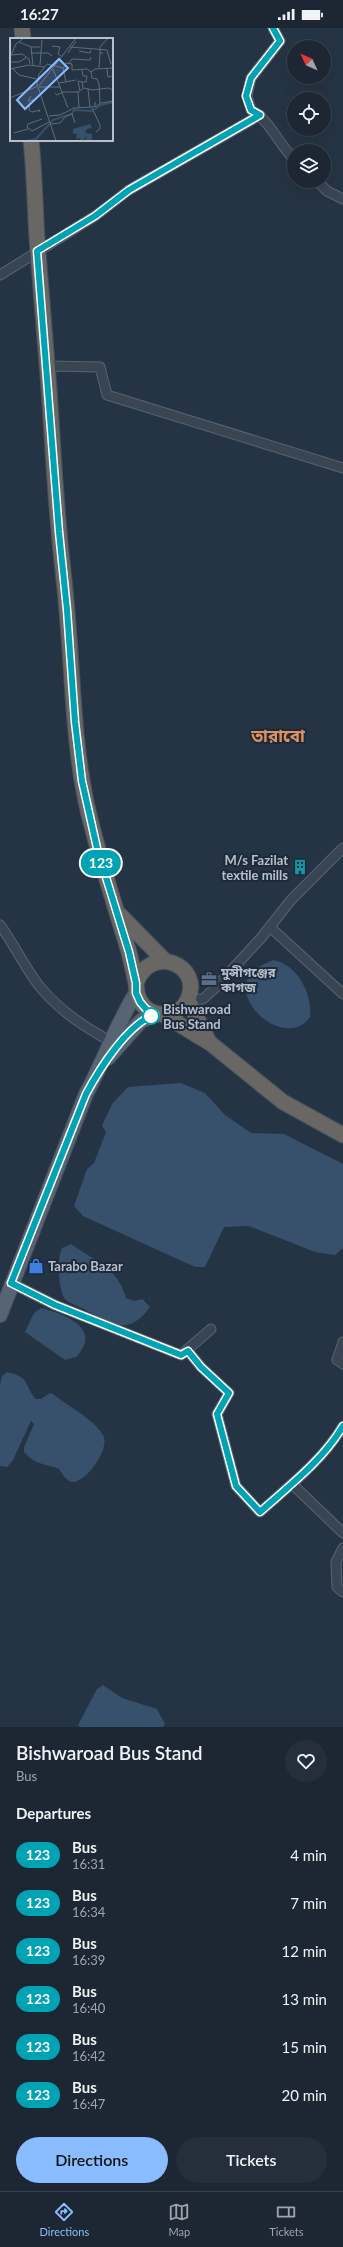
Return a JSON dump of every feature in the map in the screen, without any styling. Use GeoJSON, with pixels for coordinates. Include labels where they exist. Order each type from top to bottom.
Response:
{"type":"FeatureCollection","features":[{"type":"Feature","properties":{"kind":"highway"},"geometry":{"type":"LineString","coordinates":[[22,28],[23,38]]}},
{"type":"Feature","properties":{"kind":"highway"},"geometry":{"type":"LineString","coordinates":[[31,141],[37,251],[59,532],[67,610],[75,722],[82,781],[97,848],[117,911],[136,988],[143,1006],[210,1043],[283,1102],[343,1135]]}},
{"type":"Feature","properties":{"kind":"highway"},"geometry":{"type":"LineString","coordinates":[[117,911],[165,961]]}},
{"type":"Feature","properties":{"kind":"highway"},"geometry":{"type":"LineString","coordinates":[[136,988],[145,967],[153,962],[165,961],[180,966],[186,973],[190,982],[188,1000],[210,1043]]}},
{"type":"Feature","properties":{"kind":"highway"},"geometry":{"type":"LineString","coordinates":[[159,1014],[178,1011],[188,1000]]}},
{"type":"Feature","properties":{"kind":"main road"},"geometry":{"type":"LineString","coordinates":[[0,1315],[11,1283],[86,1094],[102,1064],[115,1044],[136,988]]}},
{"type":"Feature","properties":{"kind":"main road"},"geometry":{"type":"LineString","coordinates":[[115,1044],[141,1021],[159,1014]]}},
{"type":"Feature","properties":{"kind":"street"},"geometry":{"type":"LineString","coordinates":[[273,28],[280,41],[251,78],[246,96],[251,110],[260,115],[287,153]]}},
{"type":"Feature","properties":{"kind":"street"},"geometry":{"type":"LineString","coordinates":[[0,275],[95,216],[129,190],[260,115]]}},
{"type":"Feature","properties":{"kind":"street"},"geometry":{"type":"LineString","coordinates":[[324,188],[343,199]]}},
{"type":"Feature","properties":{"kind":"street"},"geometry":{"type":"LineString","coordinates":[[47,366],[100,368],[106,394],[343,468]]}},
{"type":"Feature","properties":{"kind":"street"},"geometry":{"type":"LineString","coordinates":[[188,1000],[203,999],[270,927],[291,900],[343,848]]}},
{"type":"Feature","properties":{"kind":"street"},"geometry":{"type":"LineString","coordinates":[[0,925],[44,991],[73,1019],[88,1030],[115,1044]]}},
{"type":"Feature","properties":{"kind":"street"},"geometry":{"type":"LineString","coordinates":[[270,927],[343,994]]}},
{"type":"Feature","properties":{"kind":"street"},"geometry":{"type":"LineString","coordinates":[[11,1283],[55,1305],[181,1355],[188,1351],[211,1329]]}},
{"type":"Feature","properties":{"kind":"street"},"geometry":{"type":"LineString","coordinates":[[343,1342],[337,1360],[343,1364]]}},
{"type":"Feature","properties":{"kind":"street"},"geometry":{"type":"LineString","coordinates":[[188,1351],[201,1367],[229,1393],[217,1414],[236,1486],[260,1512],[292,1484],[335,1441],[343,1426]]}},
{"type":"Feature","properties":{"kind":"street"},"geometry":{"type":"LineString","coordinates":[[292,1484],[343,1533]]}},
{"type":"Feature","properties":{"kind":"street"},"geometry":{"type":"LineString","coordinates":[[343,1548],[336,1562],[338,1587],[343,1592]]}},
{"type":"Feature","properties":{"kind":"water"},"geometry":{"type":"Polygon","coordinates":[[[273,960],[289,967],[302,981],[306,990],[309,999],[310,1017],[300,1026],[289,1028],[277,1026],[266,1020],[256,1011],[249,1000],[246,989],[248,978],[252,972],[273,960]]]}},
{"type":"Feature","properties":{"kind":"water"},"geometry":{"type":"Polygon","coordinates":[[[181,1083],[205,1093],[225,1115],[251,1133],[284,1134],[343,1164],[343,1248],[335,1255],[315,1252],[249,1226],[224,1227],[205,1267],[195,1267],[83,1216],[74,1206],[87,1169],[94,1163],[106,1132],[102,1126],[112,1104],[128,1087],[181,1083]]]}},
{"type":"Feature","properties":{"kind":"water"},"geometry":{"type":"Polygon","coordinates":[[[71,1244],[111,1271],[122,1287],[126,1298],[134,1301],[142,1299],[150,1307],[142,1316],[127,1325],[119,1325],[102,1319],[65,1299],[61,1288],[59,1258],[62,1248],[71,1244]]]}},
{"type":"Feature","properties":{"kind":"water"},"geometry":{"type":"Polygon","coordinates":[[[41,1308],[70,1319],[78,1324],[83,1331],[85,1338],[83,1347],[76,1357],[65,1360],[25,1332],[34,1313],[41,1308]]]}},
{"type":"Feature","properties":{"kind":"water"},"geometry":{"type":"Polygon","coordinates":[[[7,1372],[24,1379],[36,1399],[41,1399],[50,1393],[53,1394],[87,1418],[99,1429],[105,1441],[104,1448],[96,1464],[84,1477],[78,1481],[72,1482],[64,1477],[59,1469],[37,1462],[24,1452],[24,1447],[34,1424],[31,1421],[13,1460],[7,1467],[0,1466],[0,1385],[2,1376],[7,1372]]]}},
{"type":"Feature","properties":{"kind":"water"},"geometry":{"type":"Polygon","coordinates":[[[103,1685],[122,1698],[157,1709],[165,1724],[163,1727],[80,1727],[78,1725],[97,1689],[103,1685]]]}},
{"type":"Feature","properties":{"kind":"bus line","name":"123"},"geometry":{"type":"LineString","coordinates":[[273,28],[280,41],[274,52],[251,78],[246,96],[251,110],[260,115],[236,127],[129,190],[95,216],[37,251],[75,722],[82,781],[97,848],[129,952],[136,983],[136,993],[140,1002],[146,1009],[155,1014],[146,1017],[141,1021],[102,1064],[86,1094],[11,1283],[55,1305],[158,1344],[181,1355],[188,1351],[201,1367],[229,1393],[217,1414],[236,1486],[260,1512],[292,1484],[335,1441],[343,1426]]}},
{"type":"Feature","properties":{"kind":"place","name":"M/s Fazilat textile mills"},"geometry":{"type":"Point","coordinates":[300,867]}},
{"type":"Feature","properties":{"kind":"place","name":"মুন্সীগঞ্জের কাগজ"},"geometry":{"type":"Point","coordinates":[209,979]}},
{"type":"Feature","properties":{"kind":"place","name":"Bishwaroad Bus Stand"},"geometry":{"type":"Point","coordinates":[151,1016]}},
{"type":"Feature","properties":{"kind":"place","name":"Tarabo Bazar"},"geometry":{"type":"Point","coordinates":[36,1266]}},
{"type":"Feature","properties":{"kind":"district","name":"তারাবো"},"geometry":{"type":"Point","coordinates":[278,735]}}]}
